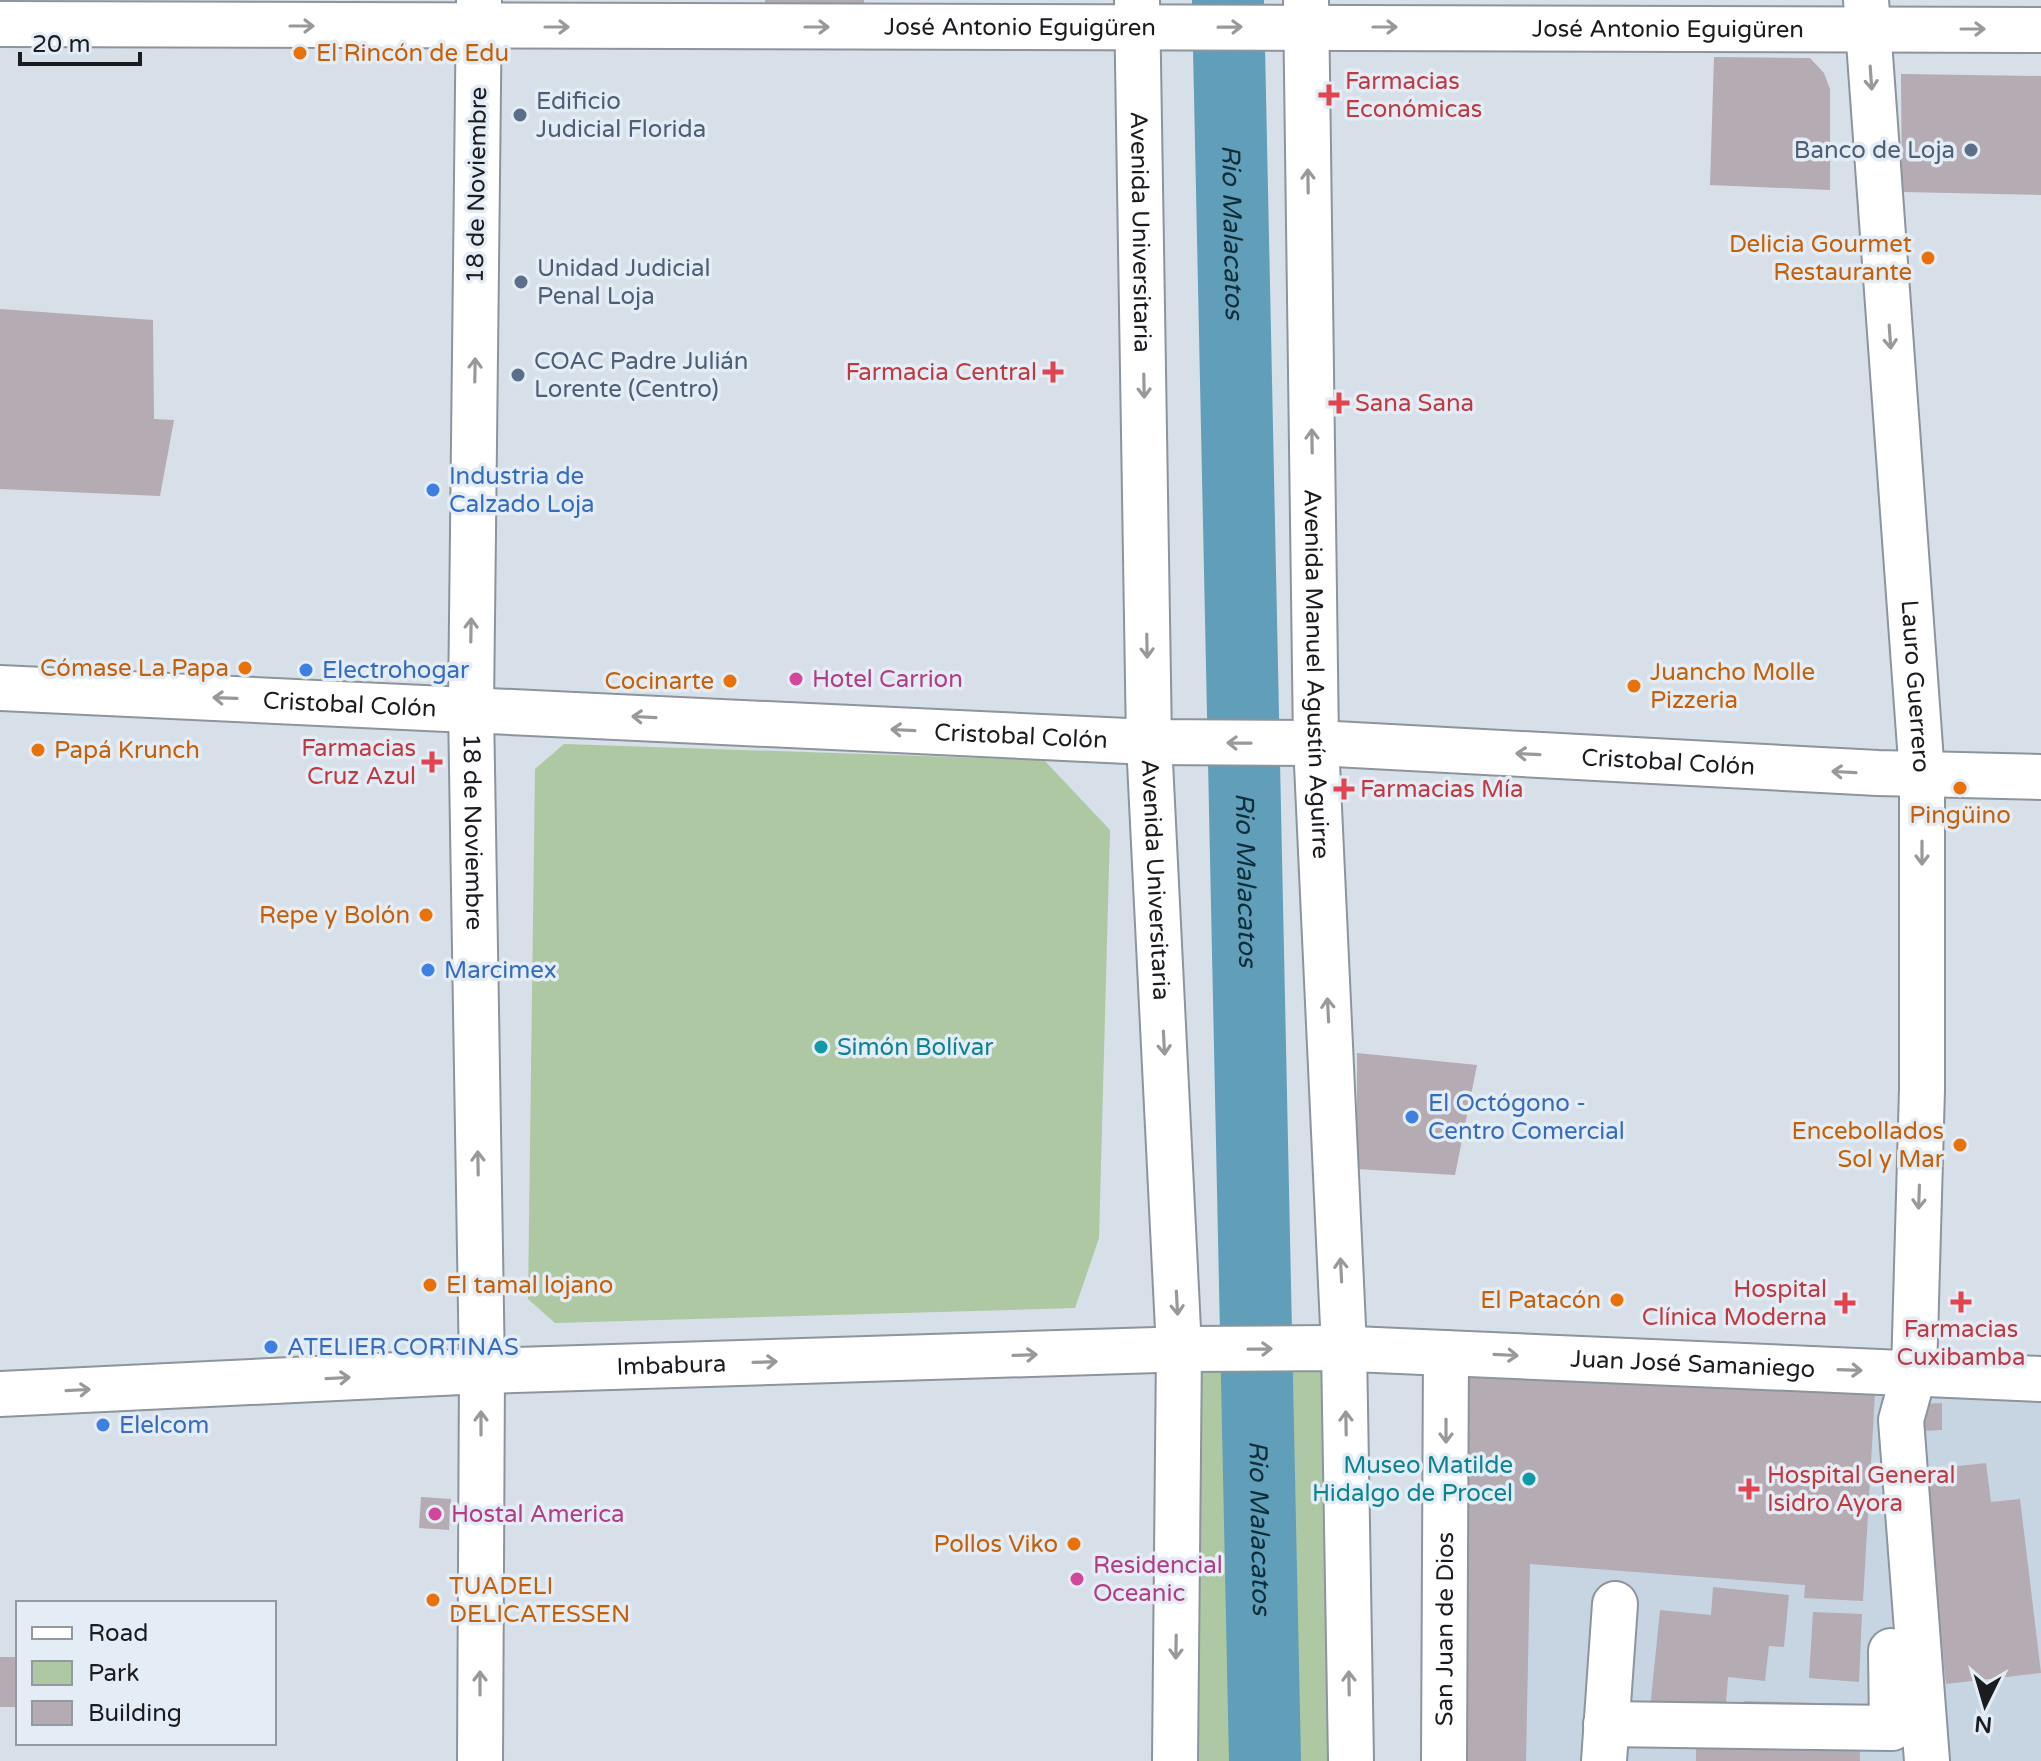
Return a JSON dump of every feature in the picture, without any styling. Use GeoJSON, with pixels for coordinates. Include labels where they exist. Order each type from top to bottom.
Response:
{"type":"FeatureCollection","features":[{"type":"Feature","properties":{"kind":"street","name":"José Antonio Eguigüren"},"geometry":{"type":"LineString","coordinates":[[0,24],[479,13],[1147,19],[1866,14],[2041,30]]}},
{"type":"Feature","properties":{"kind":"street","name":"18 de Noviembre"},"geometry":{"type":"LineString","coordinates":[[479,13],[471,708],[482,1371],[480,1761]]}},
{"type":"Feature","properties":{"kind":"street","name":"Lauro Guerrero"},"geometry":{"type":"LineString","coordinates":[[1605,1743],[1892,1728],[1890,1442],[1901,1420],[1914,1373],[1922,1089],[1922,775],[1866,14]]}},
{"type":"Feature","properties":{"kind":"street","name":"Avenida Manuel Agustín Aguirre"},"geometry":{"type":"LineString","coordinates":[[1302,18],[1308,743],[1337,1348],[1351,1761]]}},
{"type":"Feature","properties":{"kind":"street","name":"Avenida Universitaria"},"geometry":{"type":"LineString","coordinates":[[1147,19],[1162,742],[1184,1350],[1175,1761]]}},
{"type":"Feature","properties":{"kind":"street","name":"Cristobal Colón"},"geometry":{"type":"LineString","coordinates":[[0,688],[1162,742],[1308,743],[1922,775],[2041,777]]}},
{"type":"Feature","properties":{"kind":"street","name":"Imbabura"},"geometry":{"type":"LineString","coordinates":[[0,1394],[482,1371],[1337,1348]]}},
{"type":"Feature","properties":{"kind":"street","name":"Juan José Samaniego"},"geometry":{"type":"LineString","coordinates":[[1337,1348],[2041,1379]]}},
{"type":"Feature","properties":{"kind":"street","name":"San Juan de Dios"},"geometry":{"type":"LineString","coordinates":[[1444,1761],[1446,1353]]}},
{"type":"Feature","properties":{"kind":"street"},"geometry":{"type":"LineString","coordinates":[[1901,1420],[1927,1761]]}},
{"type":"Feature","properties":{"kind":"street"},"geometry":{"type":"LineString","coordinates":[[1605,1743],[1615,1604]]}},
{"type":"Feature","properties":{"kind":"shaded area","name":"Hospital General Isidro Ayora"},"geometry":{"type":"Polygon","coordinates":[[[1455,1358],[2041,1397],[2041,1761],[1458,1761],[1455,1358]]]}},
{"type":"Feature","properties":{"kind":"green space"},"geometry":{"type":"Polygon","coordinates":[[[564,744],[1044,760],[1110,830],[1099,1238],[1075,1308],[555,1323],[528,1299],[535,769],[564,744]]]}},
{"type":"Feature","properties":{"kind":"green space"},"geometry":{"type":"Polygon","coordinates":[[[1344,1348],[1349,1761],[1177,1761],[1179,1350],[1344,1348]]]}},
{"type":"Feature","properties":{"kind":"building"},"geometry":{"type":"Polygon","coordinates":[[[765,0],[864,0],[864,7],[765,6],[765,0]]]}},
{"type":"Feature","properties":{"kind":"building"},"geometry":{"type":"Polygon","coordinates":[[[1714,57],[1810,58],[1824,73],[1830,89],[1830,190],[1710,185],[1714,57]]]}},
{"type":"Feature","properties":{"kind":"building","name":"Banco de Loja"},"geometry":{"type":"Polygon","coordinates":[[[1901,74],[2041,76],[2041,195],[1902,192],[1901,74]]]}},
{"type":"Feature","properties":{"kind":"building"},"geometry":{"type":"Polygon","coordinates":[[[0,309],[153,320],[154,419],[174,420],[160,496],[0,489],[0,309]]]}},
{"type":"Feature","properties":{"kind":"building","name":"El Octógono - Centro Comercial"},"geometry":{"type":"Polygon","coordinates":[[[1357,1053],[1477,1065],[1455,1175],[1357,1169],[1357,1053]]]}},
{"type":"Feature","properties":{"kind":"building"},"geometry":{"type":"Polygon","coordinates":[[[1455,1358],[1876,1376],[1863,1601],[1804,1598],[1805,1585],[1530,1564],[1526,1761],[1458,1761],[1455,1358]]]}},
{"type":"Feature","properties":{"kind":"building"},"geometry":{"type":"Polygon","coordinates":[[[1942,1403],[1942,1430],[1923,1431],[1922,1404],[1942,1403]]]}},
{"type":"Feature","properties":{"kind":"building"},"geometry":{"type":"Polygon","coordinates":[[[1986,1463],[1991,1502],[2020,1499],[2041,1673],[1946,1684],[1922,1470],[1986,1463]]]}},
{"type":"Feature","properties":{"kind":"building","name":"Hostal America"},"geometry":{"type":"Polygon","coordinates":[[[421,1497],[451,1499],[449,1530],[419,1528],[421,1497]]]}},
{"type":"Feature","properties":{"kind":"building"},"geometry":{"type":"Polygon","coordinates":[[[1713,1587],[1789,1595],[1784,1647],[1769,1646],[1765,1681],[1728,1677],[1725,1717],[1650,1709],[1660,1610],[1711,1615],[1713,1587]]]}},
{"type":"Feature","properties":{"kind":"building"},"geometry":{"type":"Polygon","coordinates":[[[1813,1612],[1862,1614],[1859,1682],[1809,1678],[1813,1612]]]}},
{"type":"Feature","properties":{"kind":"building"},"geometry":{"type":"Polygon","coordinates":[[[0,1657],[16,1657],[16,1707],[0,1707],[0,1657]]]}},
{"type":"Feature","properties":{"kind":"building"},"geometry":{"type":"Polygon","coordinates":[[[1744,1701],[1859,1704],[1860,1761],[1696,1761],[1696,1741],[1744,1741],[1744,1701]]]}},
{"type":"Feature","properties":{"kind":"waterway","name":"Rio Malacatos"},"geometry":{"type":"LineString","coordinates":[[1228,0],[1265,1761]]}},
{"type":"Feature","properties":{"kind":"place","name":"El Rincón de Edu"},"geometry":{"type":"Point","coordinates":[300,53]}},
{"type":"Feature","properties":{"kind":"place","name":"Farmacias Económicas"},"geometry":{"type":"Point","coordinates":[1329,95]}},
{"type":"Feature","properties":{"kind":"place","name":"Edificio Judicial Florida"},"geometry":{"type":"Point","coordinates":[520,115]}},
{"type":"Feature","properties":{"kind":"place","name":"Banco de Loja"},"geometry":{"type":"Point","coordinates":[1971,150]}},
{"type":"Feature","properties":{"kind":"place","name":"Delicia Gourmet Restaurante"},"geometry":{"type":"Point","coordinates":[1928,258]}},
{"type":"Feature","properties":{"kind":"place","name":"Unidad Judicial Penal Loja"},"geometry":{"type":"Point","coordinates":[521,282]}},
{"type":"Feature","properties":{"kind":"place","name":"Farmacia Central"},"geometry":{"type":"Point","coordinates":[1053,372]}},
{"type":"Feature","properties":{"kind":"place","name":"COAC Padre Julián Lorente (Centro)"},"geometry":{"type":"Point","coordinates":[518,375]}},
{"type":"Feature","properties":{"kind":"place","name":"Sana Sana"},"geometry":{"type":"Point","coordinates":[1339,403]}},
{"type":"Feature","properties":{"kind":"place","name":"Industria de Calzado Loja"},"geometry":{"type":"Point","coordinates":[433,490]}},
{"type":"Feature","properties":{"kind":"place","name":"Cómase La Papa"},"geometry":{"type":"Point","coordinates":[245,668]}},
{"type":"Feature","properties":{"kind":"place","name":"Electrohogar"},"geometry":{"type":"Point","coordinates":[306,670]}},
{"type":"Feature","properties":{"kind":"place","name":"Hotel Carrion"},"geometry":{"type":"Point","coordinates":[796,679]}},
{"type":"Feature","properties":{"kind":"place","name":"Cocinarte"},"geometry":{"type":"Point","coordinates":[730,681]}},
{"type":"Feature","properties":{"kind":"place","name":"Juancho Molle Pizzeria"},"geometry":{"type":"Point","coordinates":[1634,686]}},
{"type":"Feature","properties":{"kind":"place","name":"Papá Krunch"},"geometry":{"type":"Point","coordinates":[38,750]}},
{"type":"Feature","properties":{"kind":"place","name":"Farmacias Cruz Azul"},"geometry":{"type":"Point","coordinates":[432,762]}},
{"type":"Feature","properties":{"kind":"place","name":"Pingüino"},"geometry":{"type":"Point","coordinates":[1960,788]}},
{"type":"Feature","properties":{"kind":"place","name":"Farmacias Mía"},"geometry":{"type":"Point","coordinates":[1344,789]}},
{"type":"Feature","properties":{"kind":"place","name":"Repe y Bolón"},"geometry":{"type":"Point","coordinates":[426,915]}},
{"type":"Feature","properties":{"kind":"place","name":"Marcimex"},"geometry":{"type":"Point","coordinates":[428,970]}},
{"type":"Feature","properties":{"kind":"place","name":"Simón Bolívar"},"geometry":{"type":"Point","coordinates":[821,1047]}},
{"type":"Feature","properties":{"kind":"place","name":"El Octógono - Centro Comercial"},"geometry":{"type":"Point","coordinates":[1412,1117]}},
{"type":"Feature","properties":{"kind":"place","name":"Encebollados Sol y Mar"},"geometry":{"type":"Point","coordinates":[1960,1145]}},
{"type":"Feature","properties":{"kind":"place","name":"El tamal lojano"},"geometry":{"type":"Point","coordinates":[430,1285]}},
{"type":"Feature","properties":{"kind":"place","name":"El Patacón"},"geometry":{"type":"Point","coordinates":[1617,1300]}},
{"type":"Feature","properties":{"kind":"place","name":"Farmacias Cuxibamba"},"geometry":{"type":"Point","coordinates":[1961,1302]}},
{"type":"Feature","properties":{"kind":"place","name":"Hospital Clínica Moderna"},"geometry":{"type":"Point","coordinates":[1845,1303]}},
{"type":"Feature","properties":{"kind":"place","name":"ATELIER CORTINAS"},"geometry":{"type":"Point","coordinates":[271,1347]}},
{"type":"Feature","properties":{"kind":"place","name":"Elelcom"},"geometry":{"type":"Point","coordinates":[103,1425]}},
{"type":"Feature","properties":{"kind":"place","name":"Museo Matilde Hidalgo de Procel"},"geometry":{"type":"Point","coordinates":[1529,1479]}},
{"type":"Feature","properties":{"kind":"place","name":"Hospital General Isidro Ayora"},"geometry":{"type":"Point","coordinates":[1749,1489]}},
{"type":"Feature","properties":{"kind":"place","name":"Hostal America"},"geometry":{"type":"Point","coordinates":[435,1514]}},
{"type":"Feature","properties":{"kind":"place","name":"Pollos Viko"},"geometry":{"type":"Point","coordinates":[1074,1544]}},
{"type":"Feature","properties":{"kind":"place","name":"Residencial Oceanic"},"geometry":{"type":"Point","coordinates":[1077,1579]}},
{"type":"Feature","properties":{"kind":"place","name":"TUADELI DELICATESSEN"},"geometry":{"type":"Point","coordinates":[433,1600]}}]}
